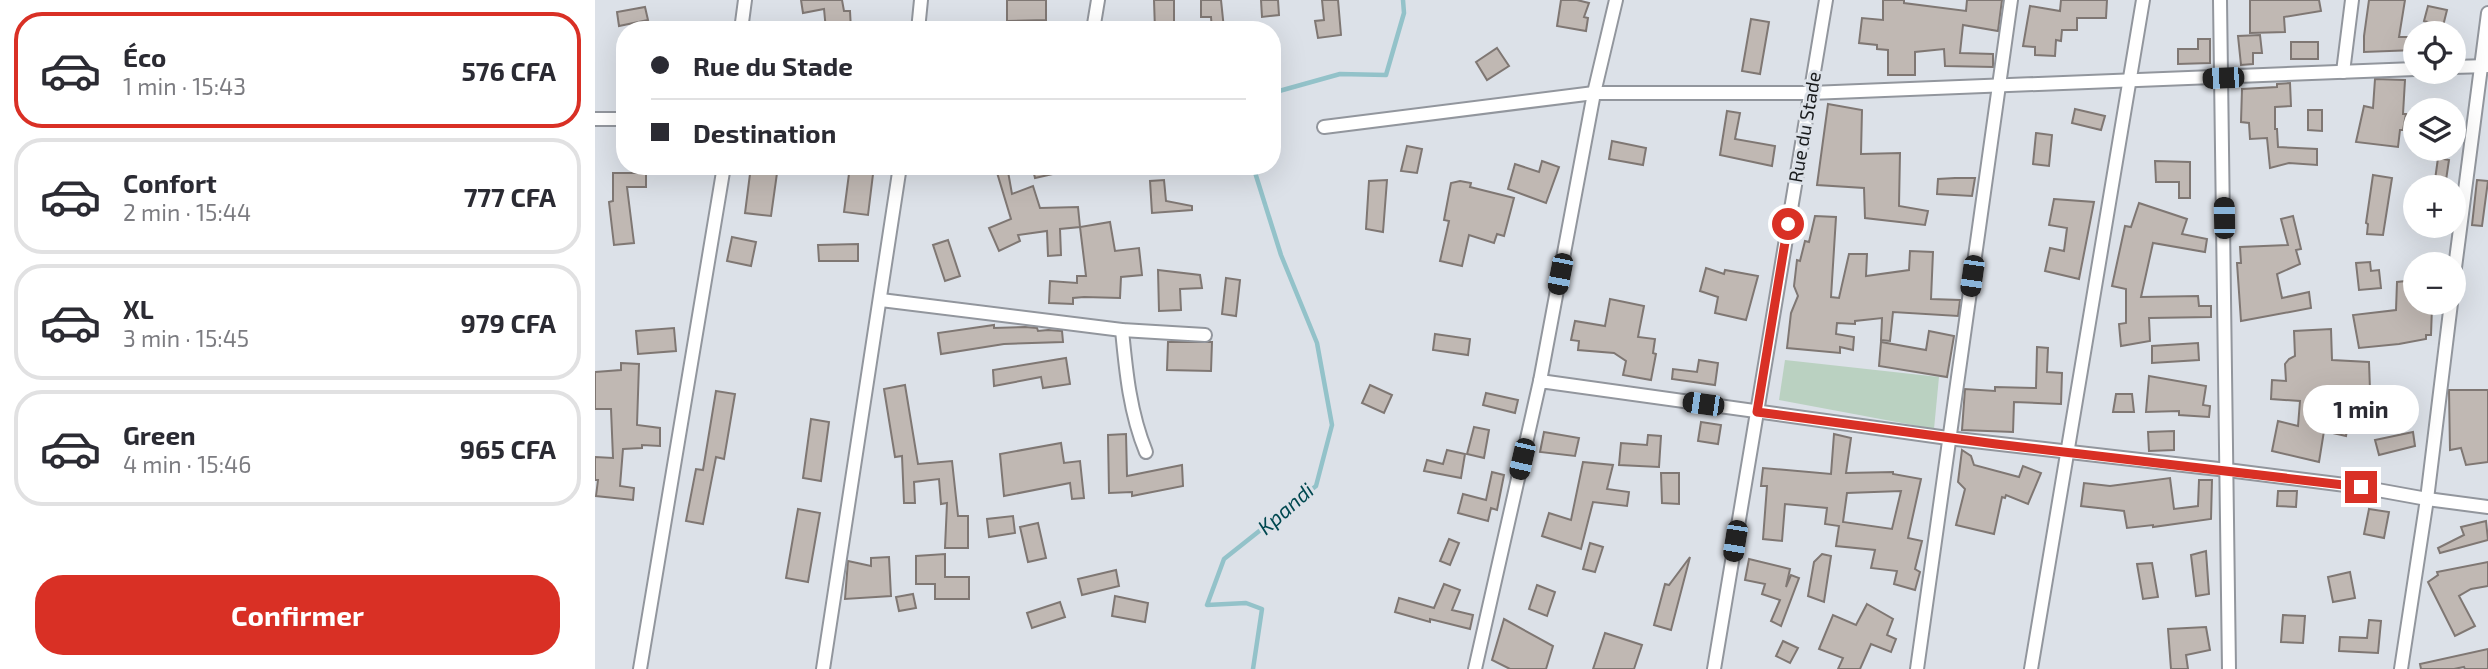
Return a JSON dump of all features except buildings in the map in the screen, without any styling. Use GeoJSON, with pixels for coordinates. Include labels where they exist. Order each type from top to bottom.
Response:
{"type":"FeatureCollection","features":[{"type":"Feature","properties":{"kind":"street"},"geometry":{"type":"LineString","coordinates":[[742,21],[745,0]]}},
{"type":"Feature","properties":{"kind":"street"},"geometry":{"type":"LineString","coordinates":[[919,21],[921,0]]}},
{"type":"Feature","properties":{"kind":"street"},"geometry":{"type":"LineString","coordinates":[[1094,21],[1098,0]]}},
{"type":"Feature","properties":{"kind":"street"},"geometry":{"type":"LineString","coordinates":[[1475,669],[1540,381],[1594,93],[1616,0]]}},
{"type":"Feature","properties":{"kind":"street","name":"Rue du Stade"},"geometry":{"type":"LineString","coordinates":[[1714,669],[1826,0]]}},
{"type":"Feature","properties":{"kind":"street"},"geometry":{"type":"LineString","coordinates":[[1917,669],[2011,0]]}},
{"type":"Feature","properties":{"kind":"street"},"geometry":{"type":"LineString","coordinates":[[2031,669],[2143,0]]}},
{"type":"Feature","properties":{"kind":"street"},"geometry":{"type":"LineString","coordinates":[[2220,0],[2229,669]]}},
{"type":"Feature","properties":{"kind":"street"},"geometry":{"type":"LineString","coordinates":[[2343,72],[2352,0]]}},
{"type":"Feature","properties":{"kind":"street"},"geometry":{"type":"LineString","coordinates":[[2457,252],[2484,66],[2488,13]]}},
{"type":"Feature","properties":{"kind":"street"},"geometry":{"type":"LineString","coordinates":[[2466,67],[2484,66]]}},
{"type":"Feature","properties":{"kind":"street"},"geometry":{"type":"LineString","coordinates":[[1324,127],[1594,93],[1810,93],[2403,70]]}},
{"type":"Feature","properties":{"kind":"street"},"geometry":{"type":"LineString","coordinates":[[595,119],[616,119]]}},
{"type":"Feature","properties":{"kind":"street"},"geometry":{"type":"LineString","coordinates":[[640,669],[722,175]]}},
{"type":"Feature","properties":{"kind":"street"},"geometry":{"type":"LineString","coordinates":[[824,669],[899,175]]}},
{"type":"Feature","properties":{"kind":"street"},"geometry":{"type":"LineString","coordinates":[[881,300],[1122,330],[1205,335]]}},
{"type":"Feature","properties":{"kind":"street"},"geometry":{"type":"LineString","coordinates":[[2401,669],[2427,499],[2450,315]]}},
{"type":"Feature","properties":{"kind":"street"},"geometry":{"type":"LineString","coordinates":[[1122,330],[1135,426],[1146,452]]}},
{"type":"Feature","properties":{"kind":"street"},"geometry":{"type":"LineString","coordinates":[[1540,381],[1948,438],[2361,487],[2488,507]]}},
{"type":"Feature","properties":{"kind":"green space"},"geometry":{"type":"Polygon","coordinates":[[[1785,360],[1939,377],[1934,429],[1779,400],[1785,360]]]}},
{"type":"Feature","properties":{"kind":"waterway","name":"Kpandi"},"geometry":{"type":"LineString","coordinates":[[1281,90],[1340,74],[1386,75],[1404,13],[1403,0]]}},
{"type":"Feature","properties":{"kind":"waterway","name":"Kpandi"},"geometry":{"type":"LineString","coordinates":[[1253,669],[1262,609],[1246,603],[1207,605],[1224,559],[1316,486],[1332,425],[1317,343],[1281,255],[1256,175]]}},
{"type":"Feature","properties":{"kind":"route"},"geometry":{"type":"LineString","coordinates":[[1788,224],[1757,412],[2067,453],[2361,487]]}}]}
